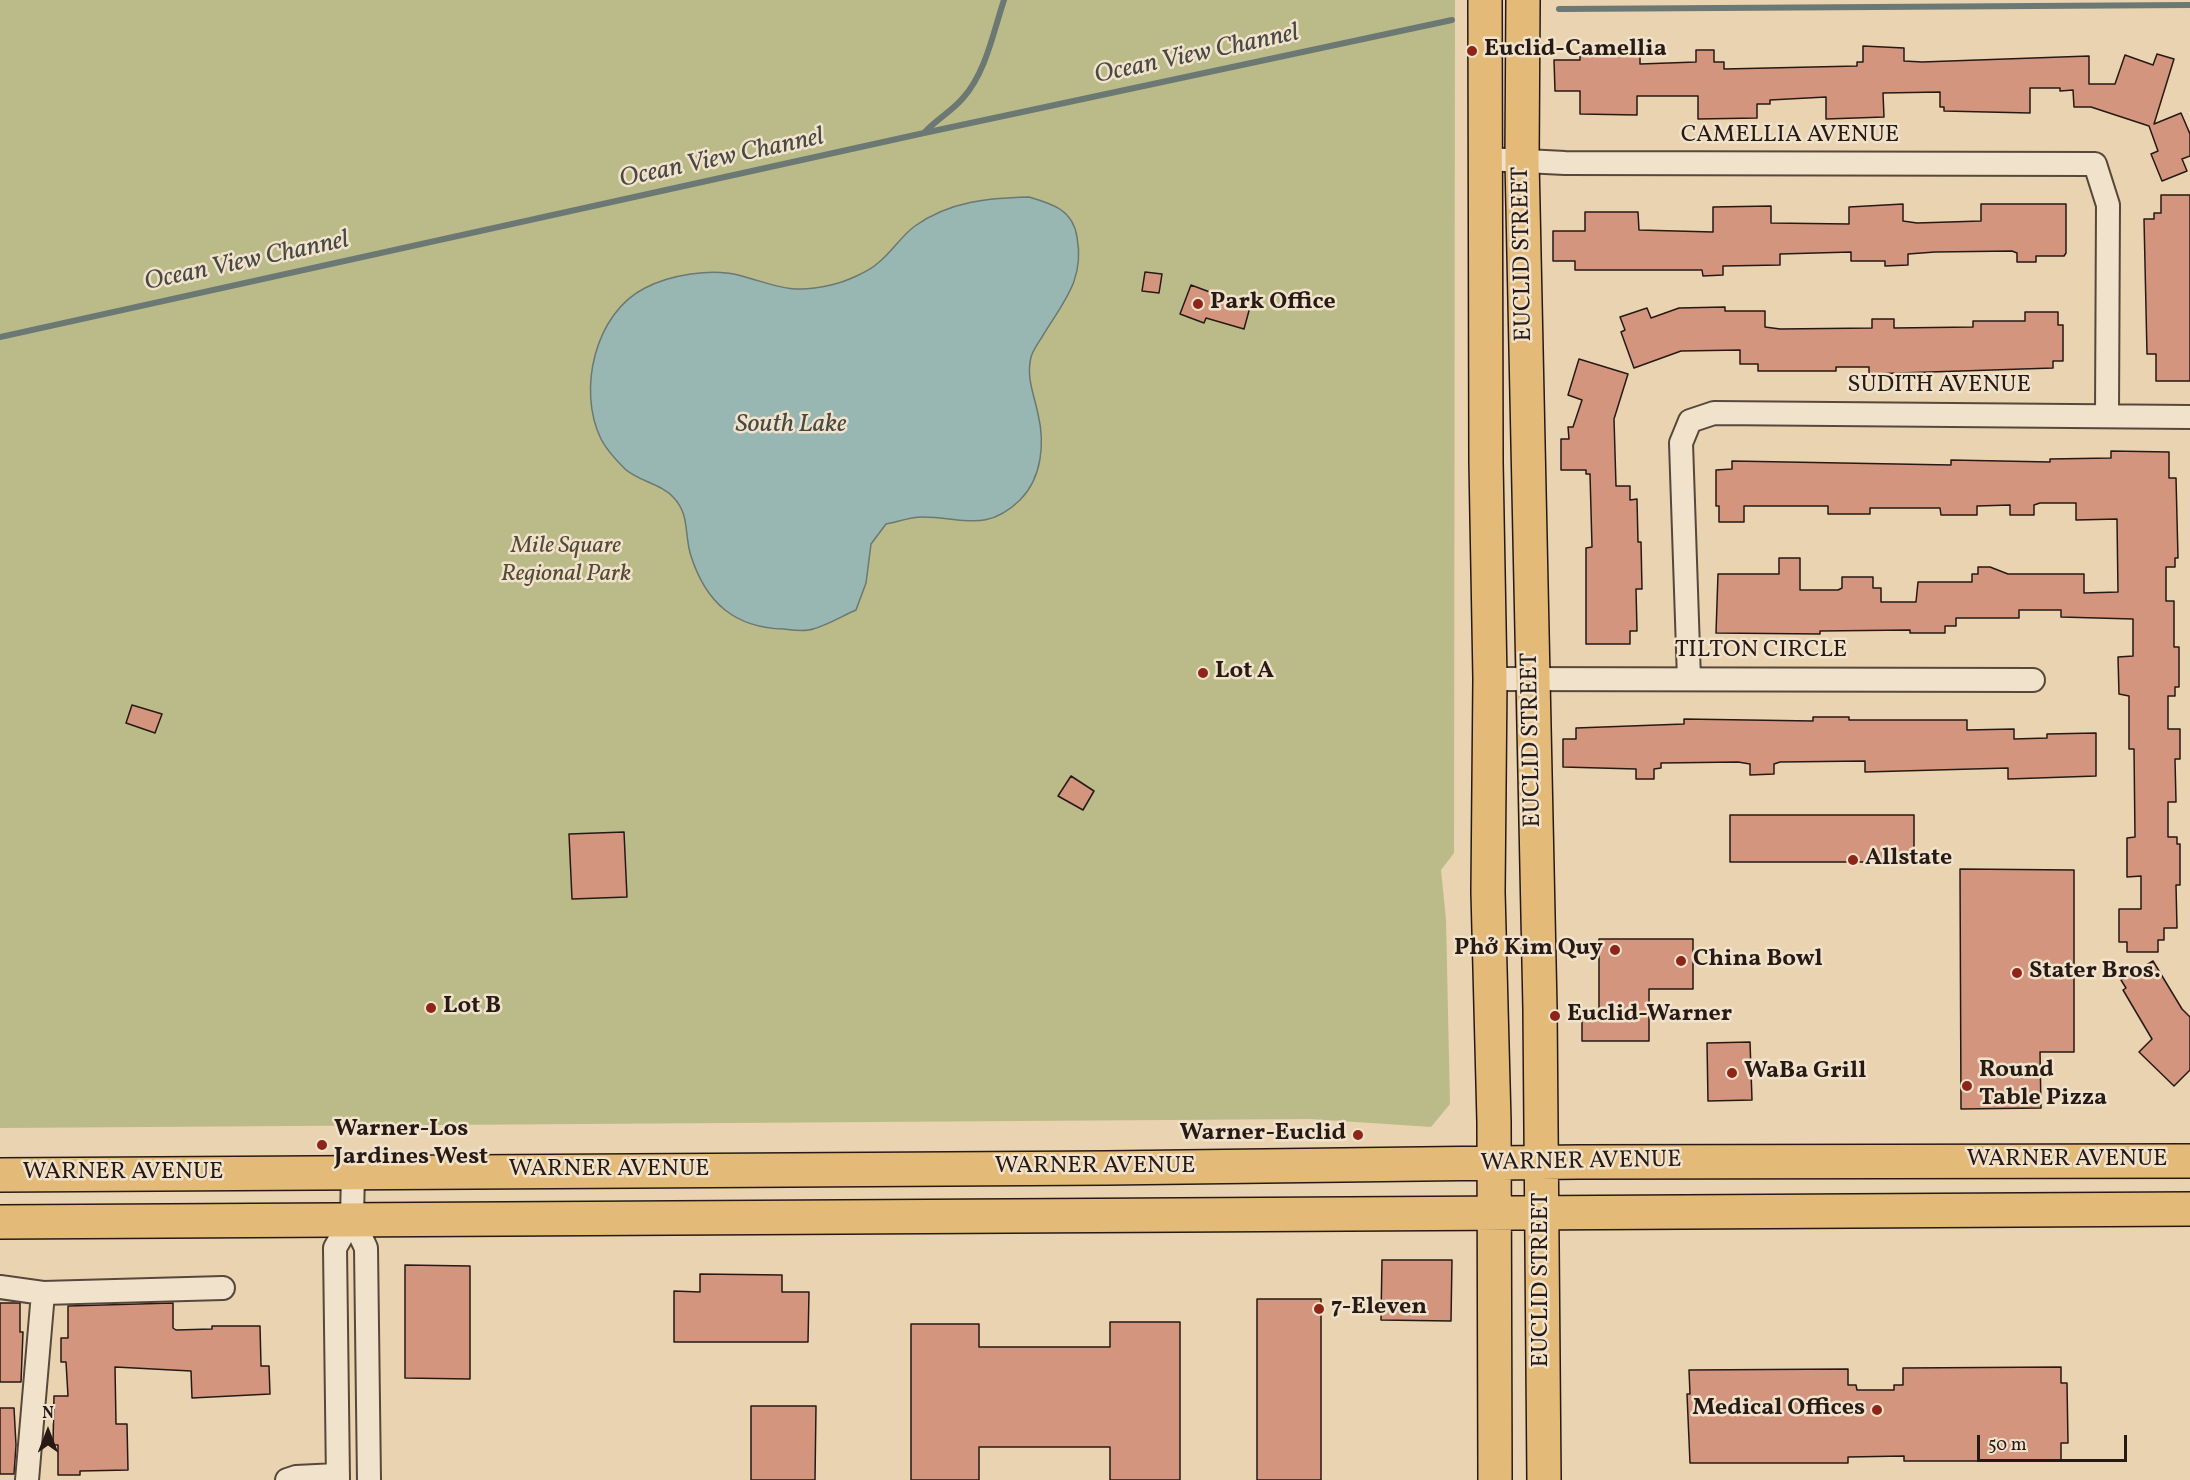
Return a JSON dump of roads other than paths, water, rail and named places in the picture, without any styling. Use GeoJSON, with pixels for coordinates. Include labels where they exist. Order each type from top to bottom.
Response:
{"type":"FeatureCollection","features":[{"type":"Feature","properties":{"kind":"main road","name":"EUCLID STREET"},"geometry":{"type":"LineString","coordinates":[[1485,0],[1490,679],[1488,892],[1496,1212],[1495,1480]]}},
{"type":"Feature","properties":{"kind":"main road","name":"EUCLID STREET"},"geometry":{"type":"LineString","coordinates":[[1523,0],[1522,160],[1542,1163],[1544,1480]]}},
{"type":"Feature","properties":{"kind":"main road","name":"WARNER AVENUE"},"geometry":{"type":"LineString","coordinates":[[0,1175],[1542,1163],[2190,1161]]}},
{"type":"Feature","properties":{"kind":"main road"},"geometry":{"type":"LineString","coordinates":[[2105,1209],[2117,1190],[2131,1182],[2190,1178]]}},
{"type":"Feature","properties":{"kind":"main road","name":"WARNER AVENUE"},"geometry":{"type":"LineString","coordinates":[[0,1221],[2190,1209]]}},
{"type":"Feature","properties":{"kind":"street","name":"CAMELLIA AVENUE"},"geometry":{"type":"LineString","coordinates":[[1485,159],[1565,164],[2095,164],[2108,206],[2107,414]]}},
{"type":"Feature","properties":{"kind":"street","name":"SUDITH AVENUE"},"geometry":{"type":"LineString","coordinates":[[1689,679],[1681,442],[1690,421],[1714,413],[2107,414],[2190,417]]}},
{"type":"Feature","properties":{"kind":"street","name":"TILTON CIRCLE"},"geometry":{"type":"LineString","coordinates":[[1490,679],[2033,680]]}},
{"type":"Feature","properties":{"kind":"street"},"geometry":{"type":"LineString","coordinates":[[353,1172],[352,1218],[366,1248],[369,1480]]}},
{"type":"Feature","properties":{"kind":"street"},"geometry":{"type":"LineString","coordinates":[[287,1480],[296,1477],[338,1478],[335,1248],[352,1218]]}},
{"type":"Feature","properties":{"kind":"street"},"geometry":{"type":"LineString","coordinates":[[0,1287],[43,1293],[223,1287]]}},
{"type":"Feature","properties":{"kind":"street"},"geometry":{"type":"LineString","coordinates":[[27,1480],[43,1293]]}},
{"type":"Feature","properties":{"kind":"water","name":"South Lake"},"geometry":{"type":"Polygon","coordinates":[[[1029,197],[1046,202],[1066,214],[1075,228],[1079,252],[1078,266],[1070,290],[1031,357],[1030,379],[1040,425],[1041,448],[1037,471],[1027,491],[1008,510],[985,520],[922,517],[886,524],[871,544],[866,583],[856,610],[824,625],[803,631],[767,628],[737,618],[725,610],[714,599],[697,573],[689,548],[685,518],[674,498],[663,489],[636,477],[625,469],[601,439],[594,419],[591,376],[595,354],[614,315],[628,300],[645,288],[678,276],[691,274],[727,273],[793,289],[837,284],[874,266],[910,230],[942,211],[970,202],[1029,197]]]}},
{"type":"Feature","properties":{"kind":"waterway"},"geometry":{"type":"LineString","coordinates":[[925,132],[959,103],[971,88],[988,52],[1004,0]]}},
{"type":"Feature","properties":{"kind":"waterway","name":"Ocean View Channel"},"geometry":{"type":"LineString","coordinates":[[1559,9],[2190,5]]}},
{"type":"Feature","properties":{"kind":"waterway","name":"Ocean View Channel"},"geometry":{"type":"LineString","coordinates":[[0,337],[924,133],[1452,20]]}},
{"type":"Feature","properties":{"kind":"place","name":"Euclid-Camellia"},"geometry":{"type":"Point","coordinates":[1472,51]}},
{"type":"Feature","properties":{"kind":"place","name":"Park Office"},"geometry":{"type":"Point","coordinates":[1198,304]}},
{"type":"Feature","properties":{"kind":"place","name":"Lot A"},"geometry":{"type":"Point","coordinates":[1203,673]}},
{"type":"Feature","properties":{"kind":"place","name":"Allstate"},"geometry":{"type":"Point","coordinates":[1853,860]}},
{"type":"Feature","properties":{"kind":"place","name":"Phở Kim Quy"},"geometry":{"type":"Point","coordinates":[1615,950]}},
{"type":"Feature","properties":{"kind":"place","name":"China Bowl"},"geometry":{"type":"Point","coordinates":[1681,961]}},
{"type":"Feature","properties":{"kind":"place","name":"Stater Bros."},"geometry":{"type":"Point","coordinates":[2017,973]}},
{"type":"Feature","properties":{"kind":"place","name":"Lot B"},"geometry":{"type":"Point","coordinates":[431,1008]}},
{"type":"Feature","properties":{"kind":"place","name":"Euclid-Warner"},"geometry":{"type":"Point","coordinates":[1555,1016]}},
{"type":"Feature","properties":{"kind":"place","name":"WaBa Grill"},"geometry":{"type":"Point","coordinates":[1732,1073]}},
{"type":"Feature","properties":{"kind":"place","name":"Round Table Pizza"},"geometry":{"type":"Point","coordinates":[1967,1086]}},
{"type":"Feature","properties":{"kind":"place","name":"Warner-Euclid"},"geometry":{"type":"Point","coordinates":[1358,1135]}},
{"type":"Feature","properties":{"kind":"place","name":"Warner-Los Jardines West"},"geometry":{"type":"Point","coordinates":[322,1145]}},
{"type":"Feature","properties":{"kind":"place","name":"7-Eleven"},"geometry":{"type":"Point","coordinates":[1319,1309]}},
{"type":"Feature","properties":{"kind":"place","name":"Medical Offices"},"geometry":{"type":"Point","coordinates":[1877,1410]}},
{"type":"Feature","properties":{"kind":"park label","name":"Mile Square Regional Park"},"geometry":{"type":"Point","coordinates":[566,562]}}]}
